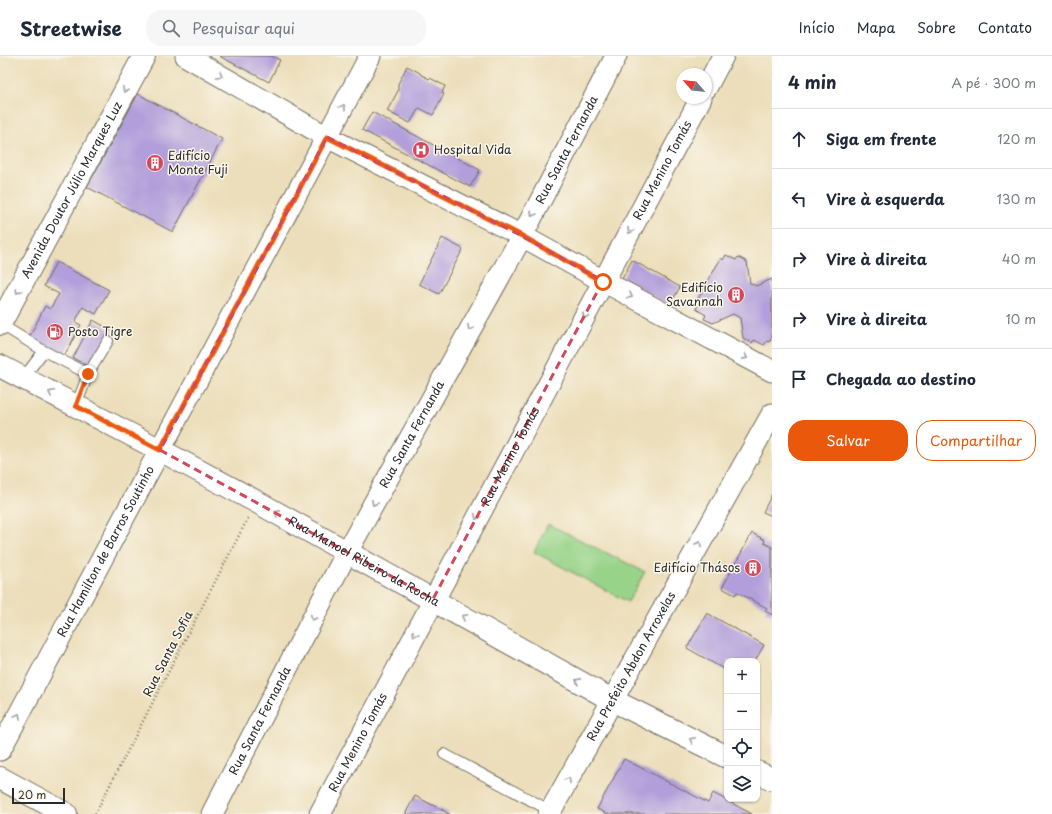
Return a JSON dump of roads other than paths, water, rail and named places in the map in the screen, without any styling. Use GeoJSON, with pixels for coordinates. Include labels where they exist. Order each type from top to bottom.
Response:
{"type":"FeatureCollection","features":[{"type":"Feature","properties":{"kind":"street","name":"Avenida Doutor Júlio Marques Luz"},"geometry":{"type":"LineString","coordinates":[[0,324],[144,56]]}},
{"type":"Feature","properties":{"kind":"street"},"geometry":{"type":"LineString","coordinates":[[186,56],[327,137],[522,236],[603,282],[772,371]]}},
{"type":"Feature","properties":{"kind":"street","name":"Rua Hamilton de Barros Soutinho"},"geometry":{"type":"LineString","coordinates":[[0,750],[370,56]]}},
{"type":"Feature","properties":{"kind":"street","name":"Rua Santa Fernanda"},"geometry":{"type":"LineString","coordinates":[[212,814],[347,552],[522,236],[616,56]]}},
{"type":"Feature","properties":{"kind":"street"},"geometry":{"type":"LineString","coordinates":[[712,77],[723,56]]}},
{"type":"Feature","properties":{"kind":"street","name":"Rua Menino Tomás"},"geometry":{"type":"LineString","coordinates":[[320,814],[433,599],[698,104]]}},
{"type":"Feature","properties":{"kind":"street","name":"Rua Manoel Ribeiro da Rocha"},"geometry":{"type":"LineString","coordinates":[[0,366],[257,502],[612,700],[724,756]]}},
{"type":"Feature","properties":{"kind":"street","name":"Rua Prefeito Abdon Arroxelas"},"geometry":{"type":"LineString","coordinates":[[550,813],[772,414]]}},
{"type":"Feature","properties":{"kind":"street"},"geometry":{"type":"LineString","coordinates":[[760,773],[772,779]]}},
{"type":"Feature","properties":{"kind":"street"},"geometry":{"type":"LineString","coordinates":[[0,778],[66,814]]}},
{"type":"Feature","properties":{"kind":"lane"},"geometry":{"type":"LineString","coordinates":[[0,324],[44,351],[88,374]]}},
{"type":"Feature","properties":{"kind":"lane"},"geometry":{"type":"LineString","coordinates":[[76,406],[88,374],[108,341]]}},
{"type":"Feature","properties":{"kind":"lane"},"geometry":{"type":"LineString","coordinates":[[23,378],[44,351]]}},
{"type":"Feature","properties":{"kind":"lane"},"geometry":{"type":"LineString","coordinates":[[444,754],[550,813]]}},
{"type":"Feature","properties":{"kind":"place","name":"Hospital Vida"},"geometry":{"type":"Point","coordinates":[421,150]}},
{"type":"Feature","properties":{"kind":"place","name":"Edifício Monte Fuji"},"geometry":{"type":"Point","coordinates":[155,163]}},
{"type":"Feature","properties":{"kind":"place","name":"Edifício Savannah"},"geometry":{"type":"Point","coordinates":[736,295]}},
{"type":"Feature","properties":{"kind":"place","name":"Posto Tigre"},"geometry":{"type":"Point","coordinates":[55,332]}},
{"type":"Feature","properties":{"kind":"place","name":"Edifício Thásos"},"geometry":{"type":"Point","coordinates":[753,568]}}]}
